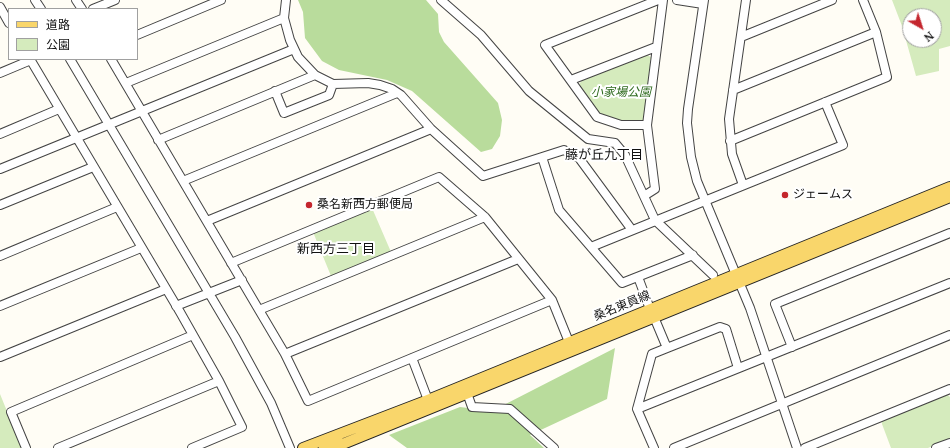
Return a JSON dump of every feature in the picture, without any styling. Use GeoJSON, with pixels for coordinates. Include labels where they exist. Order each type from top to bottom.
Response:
{"type":"FeatureCollection","features":[{"type":"Feature","properties":{"kind":"main road","name":"桑名東員線"},"geometry":{"type":"LineString","coordinates":[[738,279],[950,187]]}},
{"type":"Feature","properties":{"kind":"main road","name":"桑名東員線"},"geometry":{"type":"LineString","coordinates":[[333,448],[467,393],[652,313],[738,279],[821,249],[950,197]]}},
{"type":"Feature","properties":{"kind":"main road","name":"桑名東員線"},"geometry":{"type":"LineString","coordinates":[[303,448],[428,400],[569,342],[652,313]]}},
{"type":"Feature","properties":{"kind":"main road"},"geometry":{"type":"LineString","coordinates":[[324,448],[349,438],[360,437]]}},
{"type":"Feature","properties":{"kind":"street"},"geometry":{"type":"LineString","coordinates":[[95,8],[115,0]]}},
{"type":"Feature","properties":{"kind":"street"},"geometry":{"type":"LineString","coordinates":[[138,35],[221,0]]}},
{"type":"Feature","properties":{"kind":"street"},"geometry":{"type":"LineString","coordinates":[[286,0],[284,18],[294,49],[298,57],[315,75],[333,84],[374,84],[397,93],[431,130],[483,176],[564,150],[579,158],[632,230]]}},
{"type":"Feature","properties":{"kind":"street"},"geometry":{"type":"LineString","coordinates":[[441,0],[481,36],[529,91],[564,120],[588,139],[615,143],[625,155],[655,220],[713,275]]}},
{"type":"Feature","properties":{"kind":"street"},"geometry":{"type":"LineString","coordinates":[[647,125],[621,125],[597,117],[545,45],[658,0]]}},
{"type":"Feature","properties":{"kind":"street"},"geometry":{"type":"LineString","coordinates":[[644,196],[655,189],[647,125],[663,0]]}},
{"type":"Feature","properties":{"kind":"street"},"geometry":{"type":"LineString","coordinates":[[677,0],[704,2],[687,123],[693,167],[705,201],[750,308],[796,448]]}},
{"type":"Feature","properties":{"kind":"street"},"geometry":{"type":"LineString","coordinates":[[743,185],[730,141],[729,119],[746,0]]}},
{"type":"Feature","properties":{"kind":"street"},"geometry":{"type":"LineString","coordinates":[[741,37],[832,0]]}},
{"type":"Feature","properties":{"kind":"street"},"geometry":{"type":"LineString","coordinates":[[730,141],[887,78],[876,32],[863,0]]}},
{"type":"Feature","properties":{"kind":"street"},"geometry":{"type":"LineString","coordinates":[[1,11],[8,22]]}},
{"type":"Feature","properties":{"kind":"street"},"geometry":{"type":"LineString","coordinates":[[126,83],[284,18]]}},
{"type":"Feature","properties":{"kind":"street"},"geometry":{"type":"LineString","coordinates":[[733,90],[876,32]]}},
{"type":"Feature","properties":{"kind":"street"},"geometry":{"type":"LineString","coordinates":[[571,80],[656,47]]}},
{"type":"Feature","properties":{"kind":"street"},"geometry":{"type":"LineString","coordinates":[[0,169],[294,49]]}},
{"type":"Feature","properties":{"kind":"street"},"geometry":{"type":"LineString","coordinates":[[0,73],[31,60],[219,381],[242,427],[192,448]]}},
{"type":"Feature","properties":{"kind":"street"},"geometry":{"type":"LineString","coordinates":[[71,60],[210,294],[258,378],[274,409],[290,448]]}},
{"type":"Feature","properties":{"kind":"street"},"geometry":{"type":"LineString","coordinates":[[112,60],[242,280],[284,354],[308,401],[552,300]]}},
{"type":"Feature","properties":{"kind":"street"},"geometry":{"type":"LineString","coordinates":[[158,140],[315,75]]}},
{"type":"Feature","properties":{"kind":"street"},"geometry":{"type":"LineString","coordinates":[[275,91],[284,113],[329,95],[333,84]]}},
{"type":"Feature","properties":{"kind":"street"},"geometry":{"type":"LineString","coordinates":[[183,181],[397,93]]}},
{"type":"Feature","properties":{"kind":"street"},"geometry":{"type":"LineString","coordinates":[[591,247],[842,145],[825,102]]}},
{"type":"Feature","properties":{"kind":"street"},"geometry":{"type":"LineString","coordinates":[[0,134],[59,109]]}},
{"type":"Feature","properties":{"kind":"street"},"geometry":{"type":"LineString","coordinates":[[207,221],[431,130]]}},
{"type":"Feature","properties":{"kind":"street"},"geometry":{"type":"LineString","coordinates":[[542,157],[559,210],[622,283],[692,255]]}},
{"type":"Feature","properties":{"kind":"street"},"geometry":{"type":"LineString","coordinates":[[0,205],[93,167]]}},
{"type":"Feature","properties":{"kind":"street"},"geometry":{"type":"LineString","coordinates":[[231,262],[439,177],[486,217],[552,300],[569,342]]}},
{"type":"Feature","properties":{"kind":"street"},"geometry":{"type":"LineString","coordinates":[[0,256],[117,207]]}},
{"type":"Feature","properties":{"kind":"street"},"geometry":{"type":"LineString","coordinates":[[259,310],[486,217]]}},
{"type":"Feature","properties":{"kind":"street"},"geometry":{"type":"LineString","coordinates":[[792,346],[775,304],[950,233]]}},
{"type":"Feature","properties":{"kind":"street"},"geometry":{"type":"LineString","coordinates":[[0,306],[141,248]]}},
{"type":"Feature","properties":{"kind":"street"},"geometry":{"type":"LineString","coordinates":[[284,354],[518,259]]}},
{"type":"Feature","properties":{"kind":"street"},"geometry":{"type":"LineString","coordinates":[[638,277],[667,348]]}},
{"type":"Feature","properties":{"kind":"street"},"geometry":{"type":"LineString","coordinates":[[176,306],[210,294],[242,280]]}},
{"type":"Feature","properties":{"kind":"street"},"geometry":{"type":"LineString","coordinates":[[638,409],[950,283]]}},
{"type":"Feature","properties":{"kind":"street"},"geometry":{"type":"LineString","coordinates":[[0,357],[166,289]]}},
{"type":"Feature","properties":{"kind":"street"},"geometry":{"type":"LineString","coordinates":[[654,448],[638,409],[652,354],[720,327],[726,329],[738,368]]}},
{"type":"Feature","properties":{"kind":"street"},"geometry":{"type":"LineString","coordinates":[[26,448],[11,412],[193,336]]}},
{"type":"Feature","properties":{"kind":"street"},"geometry":{"type":"LineString","coordinates":[[674,448],[950,336]]}},
{"type":"Feature","properties":{"kind":"street"},"geometry":{"type":"LineString","coordinates":[[412,358],[428,400]]}},
{"type":"Feature","properties":{"kind":"street"},"geometry":{"type":"LineString","coordinates":[[58,448],[219,381]]}},
{"type":"Feature","properties":{"kind":"street"},"geometry":{"type":"LineString","coordinates":[[805,448],[950,389]]}},
{"type":"Feature","properties":{"kind":"street"},"geometry":{"type":"LineString","coordinates":[[467,393],[472,407],[510,409],[554,448]]}},
{"type":"Feature","properties":{"kind":"street"},"geometry":{"type":"LineString","coordinates":[[936,448],[950,442]]}},
{"type":"Feature","properties":{"kind":"green space"},"geometry":{"type":"Polygon","coordinates":[[[298,0],[426,0],[438,14],[439,32],[444,42],[498,103],[502,120],[500,136],[492,149],[481,152],[412,91],[387,80],[339,70],[322,61],[305,38],[303,12],[298,0]]]}},
{"type":"Feature","properties":{"kind":"green space"},"geometry":{"type":"Polygon","coordinates":[[[892,0],[950,0],[950,46],[939,49],[939,71],[916,76],[908,48],[942,48],[942,8],[902,8],[902,26],[892,0]]]}},
{"type":"Feature","properties":{"kind":"green space","name":"小家場公園"},"geometry":{"type":"Polygon","coordinates":[[[647,55],[651,57],[645,119],[642,122],[622,121],[600,114],[578,86],[582,80],[647,55]]]}},
{"type":"Feature","properties":{"kind":"green space"},"geometry":{"type":"Polygon","coordinates":[[[372,208],[391,252],[331,276],[313,232],[372,208]]]}},
{"type":"Feature","properties":{"kind":"green space"},"geometry":{"type":"Polygon","coordinates":[[[615,348],[607,399],[530,435],[544,448],[407,448],[389,435],[460,407],[492,411],[615,348]]]}},
{"type":"Feature","properties":{"kind":"green space"},"geometry":{"type":"Polygon","coordinates":[[[0,394],[22,448],[0,448],[0,394]]]}},
{"type":"Feature","properties":{"kind":"green space"},"geometry":{"type":"Polygon","coordinates":[[[947,394],[950,397],[950,439],[928,448],[891,448],[882,424],[882,420],[947,394]]]}},
{"type":"Feature","properties":{"kind":"place","name":"ジェームス"},"geometry":{"type":"Point","coordinates":[785,195]}},
{"type":"Feature","properties":{"kind":"place","name":"桑名新西方郵便局"},"geometry":{"type":"Point","coordinates":[309,205]}},
{"type":"Feature","properties":{"kind":"district","name":"藤が丘九丁目"},"geometry":{"type":"Point","coordinates":[604,155]}},
{"type":"Feature","properties":{"kind":"district","name":"新西方三丁目"},"geometry":{"type":"Point","coordinates":[336,249]}}]}
